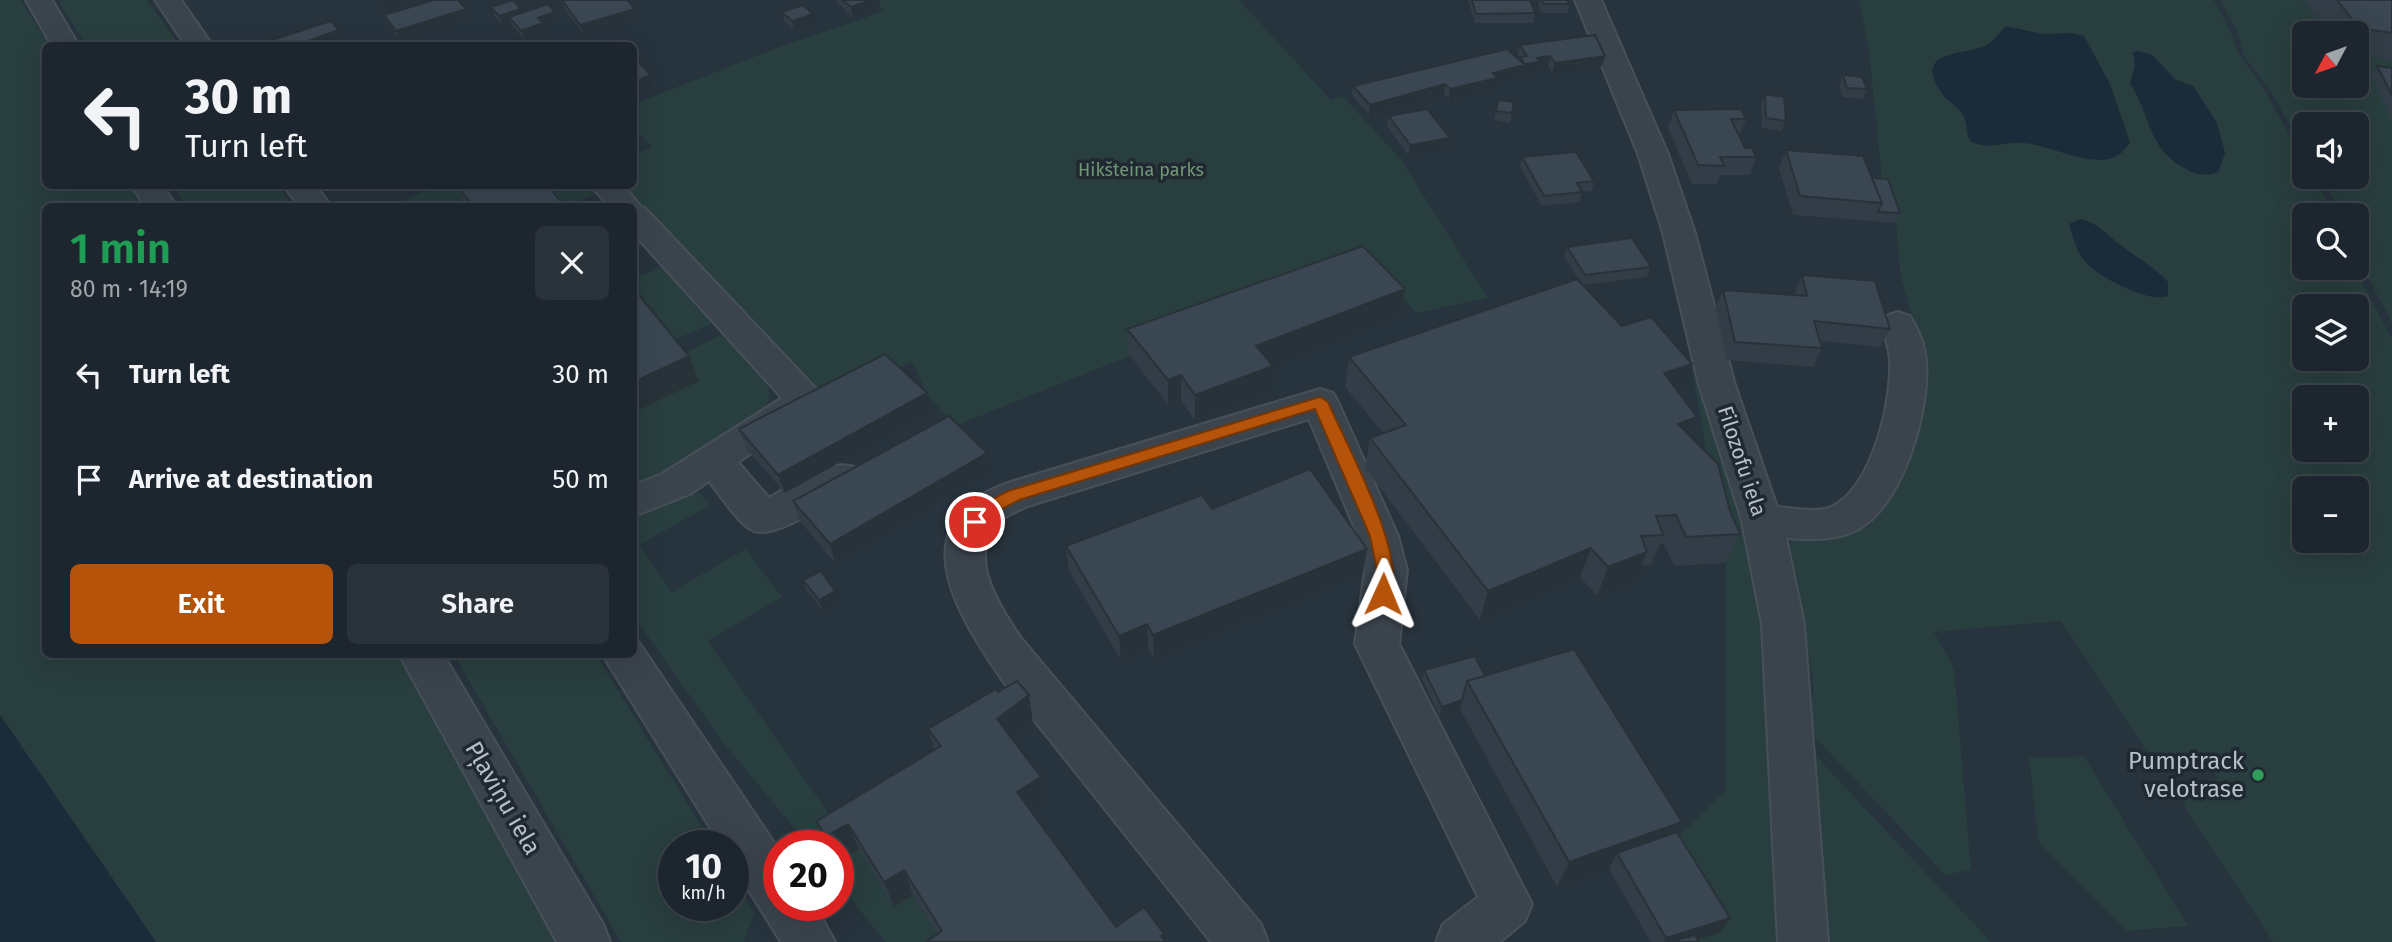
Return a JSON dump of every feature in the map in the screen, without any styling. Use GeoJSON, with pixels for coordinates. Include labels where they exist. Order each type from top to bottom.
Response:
{"type":"FeatureCollection","features":[{"type":"Feature","properties":{"kind":"street"},"geometry":{"type":"LineString","coordinates":[[39,0],[63,42]]}},
{"type":"Feature","properties":{"kind":"street"},"geometry":{"type":"LineString","coordinates":[[169,0],[197,42]]}},
{"type":"Feature","properties":{"kind":"street","name":"Filozofu iela"},"geometry":{"type":"LineString","coordinates":[[1588,0],[1653,154],[1678,233],[1717,385],[1762,521],[1783,624],[1803,942]]}},
{"type":"Feature","properties":{"kind":"street"},"geometry":{"type":"LineString","coordinates":[[610,189],[623,203]]}},
{"type":"Feature","properties":{"kind":"street"},"geometry":{"type":"LineString","coordinates":[[637,218],[804,400],[677,484],[637,500]]}},
{"type":"Feature","properties":{"kind":"street"},"geometry":{"type":"LineString","coordinates":[[1762,521],[1821,524],[1841,521],[1867,501],[1892,451],[1906,403],[1908,360],[1898,324]]}},
{"type":"Feature","properties":{"kind":"street"},"geometry":{"type":"LineString","coordinates":[[1243,942],[1018,668],[991,630],[975,600],[965,568],[966,543],[975,522],[990,507],[1014,496],[1320,402],[1378,536],[1386,570],[1377,643],[1507,904],[1461,942]]}},
{"type":"Feature","properties":{"kind":"street"},"geometry":{"type":"LineString","coordinates":[[714,461],[764,519],[867,462]]}},
{"type":"Feature","properties":{"kind":"street","name":"Pļaviņu iela"},"geometry":{"type":"LineString","coordinates":[[422,658],[585,942]]}},
{"type":"Feature","properties":{"kind":"street"},"geometry":{"type":"LineString","coordinates":[[627,658],[763,868]]}},
{"type":"Feature","properties":{"kind":"street"},"geometry":{"type":"LineString","coordinates":[[796,921],[810,942]]}},
{"type":"Feature","properties":{"kind":"green space"},"geometry":{"type":"Polygon","coordinates":[[[0,0],[21,0],[47,42],[42,42],[42,189],[133,189],[141,203],[42,203],[42,658],[401,658],[555,942],[156,942],[0,715],[0,0]]]}},
{"type":"Feature","properties":{"kind":"green space"},"geometry":{"type":"Polygon","coordinates":[[[147,0],[177,42],[84,42],[59,2],[147,0]]]}},
{"type":"Feature","properties":{"kind":"green space","name":"Hikšteina parks"},"geometry":{"type":"Polygon","coordinates":[[[874,0],[1239,0],[1331,100],[1343,96],[1402,161],[1488,298],[1417,313],[1371,267],[1129,354],[1130,356],[955,426],[926,393],[912,361],[827,405],[784,354],[627,189],[637,189],[637,154],[652,147],[637,132],[637,103],[774,49],[884,11],[874,0]]]}},
{"type":"Feature","properties":{"kind":"green space"},"geometry":{"type":"Polygon","coordinates":[[[1859,0],[2214,0],[2239,54],[2263,88],[2292,139],[2292,189],[2321,189],[2327,203],[2292,203],[2292,280],[2360,280],[2368,294],[2292,294],[2292,371],[2369,371],[2369,296],[2392,339],[2392,942],[2273,942],[2184,806],[2186,787],[2219,778],[2200,755],[2170,762],[2146,750],[2061,621],[1934,632],[1954,668],[1971,870],[1945,875],[1811,733],[1813,684],[1805,630],[1785,548],[1795,538],[1814,535],[1848,536],[1869,526],[1885,505],[1911,432],[1925,356],[1901,279],[1896,223],[1883,189],[1869,52],[1859,0]]]}},
{"type":"Feature","properties":{"kind":"green space"},"geometry":{"type":"Polygon","coordinates":[[[2220,0],[2303,0],[2319,21],[2292,21],[2292,98],[2370,98],[2370,56],[2392,60],[2392,322],[2369,280],[2369,203],[2335,203],[2328,189],[2369,189],[2369,112],[2292,112],[2292,130],[2269,88],[2244,56],[2238,33],[2220,0]]]}},
{"type":"Feature","properties":{"kind":"green space"},"geometry":{"type":"Polygon","coordinates":[[[175,189],[280,189],[291,203],[184,203],[175,189]]]}},
{"type":"Feature","properties":{"kind":"green space"},"geometry":{"type":"Polygon","coordinates":[[[432,189],[511,189],[475,203],[397,203],[432,189]]]}},
{"type":"Feature","properties":{"kind":"green space"},"geometry":{"type":"Polygon","coordinates":[[[541,189],[592,189],[597,194],[574,203],[553,203],[541,189]]]}},
{"type":"Feature","properties":{"kind":"green space"},"geometry":{"type":"Polygon","coordinates":[[[664,266],[715,322],[668,343],[637,304],[637,278],[664,266]]]}},
{"type":"Feature","properties":{"kind":"green space"},"geometry":{"type":"Polygon","coordinates":[[[1677,284],[1708,407],[1748,544],[1767,645],[1779,942],[1691,942],[1719,933],[1667,848],[1726,789],[1726,563],[1677,284]]]}},
{"type":"Feature","properties":{"kind":"green space"},"geometry":{"type":"Polygon","coordinates":[[[725,333],[767,380],[769,397],[762,413],[652,482],[637,486],[637,408],[678,356],[725,333]]]}},
{"type":"Feature","properties":{"kind":"green space"},"geometry":{"type":"Polygon","coordinates":[[[700,493],[710,505],[639,545],[672,592],[745,549],[782,597],[708,641],[840,830],[796,830],[725,745],[637,621],[637,511],[700,493]]]}},
{"type":"Feature","properties":{"kind":"green space"},"geometry":{"type":"Polygon","coordinates":[[[456,658],[598,658],[704,830],[658,830],[658,921],[749,921],[749,905],[754,913],[744,942],[621,942],[456,658]]]}},
{"type":"Feature","properties":{"kind":"green space"},"geometry":{"type":"Polygon","coordinates":[[[1813,753],[1991,942],[1828,942],[1813,753]]]}},
{"type":"Feature","properties":{"kind":"green space"},"geometry":{"type":"Polygon","coordinates":[[[2084,756],[2188,926],[2127,931],[2039,843],[2029,758],[2084,756]]]}},
{"type":"Feature","properties":{"kind":"green space"},"geometry":{"type":"Polygon","coordinates":[[[859,849],[913,895],[942,942],[885,942],[854,902],[854,852],[859,849]]]}},
{"type":"Feature","properties":{"kind":"water"},"geometry":{"type":"Polygon","coordinates":[[[2006,26],[2042,34],[2070,33],[2084,36],[2110,84],[2130,142],[2121,153],[2113,158],[2099,160],[2077,157],[2033,144],[1990,146],[1970,141],[1963,115],[1941,92],[1934,78],[1933,68],[1937,61],[1945,56],[1987,45],[2006,26]]]}},
{"type":"Feature","properties":{"kind":"water"},"geometry":{"type":"Polygon","coordinates":[[[2133,52],[2152,55],[2176,80],[2193,86],[2217,123],[2225,153],[2219,171],[2204,175],[2188,170],[2165,153],[2158,143],[2130,83],[2135,66],[2133,52]]]}},
{"type":"Feature","properties":{"kind":"water"},"geometry":{"type":"Polygon","coordinates":[[[2080,219],[2098,227],[2157,272],[2168,282],[2168,296],[2149,296],[2136,292],[2099,274],[2084,260],[2075,243],[2069,224],[2080,219]]]}},
{"type":"Feature","properties":{"kind":"water"},"geometry":{"type":"Polygon","coordinates":[[[0,715],[156,942],[0,942],[0,715]]]}},
{"type":"Feature","properties":{"kind":"building"},"geometry":{"type":"Polygon","coordinates":[[[434,0],[458,0],[466,9],[396,31],[384,15],[434,0]]]}},
{"type":"Feature","properties":{"kind":"building"},"geometry":{"type":"Polygon","coordinates":[[[513,0],[521,9],[499,16],[491,7],[513,0]]]}},
{"type":"Feature","properties":{"kind":"building"},"geometry":{"type":"Polygon","coordinates":[[[562,0],[627,0],[635,9],[580,25],[562,0]]]}},
{"type":"Feature","properties":{"kind":"building"},"geometry":{"type":"Polygon","coordinates":[[[842,0],[873,0],[851,7],[842,0]]]}},
{"type":"Feature","properties":{"kind":"building"},"geometry":{"type":"Polygon","coordinates":[[[1472,0],[1530,0],[1535,13],[1476,14],[1472,0]]]}},
{"type":"Feature","properties":{"kind":"building"},"geometry":{"type":"Polygon","coordinates":[[[1542,0],[1567,0],[1569,4],[1543,4],[1542,0]]]}},
{"type":"Feature","properties":{"kind":"building"},"geometry":{"type":"Polygon","coordinates":[[[2337,0],[2392,0],[2392,33],[2370,30],[2370,21],[2354,21],[2337,0]]]}},
{"type":"Feature","properties":{"kind":"building"},"geometry":{"type":"Polygon","coordinates":[[[548,4],[555,12],[538,18],[543,23],[521,31],[509,17],[548,4]]]}},
{"type":"Feature","properties":{"kind":"building"},"geometry":{"type":"Polygon","coordinates":[[[803,5],[813,14],[792,21],[782,12],[803,5]]]}},
{"type":"Feature","properties":{"kind":"building"},"geometry":{"type":"Polygon","coordinates":[[[331,21],[339,30],[305,42],[272,40],[331,21]]]}},
{"type":"Feature","properties":{"kind":"building"},"geometry":{"type":"Polygon","coordinates":[[[1595,35],[1605,56],[1555,63],[1550,56],[1537,58],[1540,62],[1525,64],[1520,57],[1527,56],[1520,45],[1595,35]]]}},
{"type":"Feature","properties":{"kind":"building"},"geometry":{"type":"Polygon","coordinates":[[[1507,49],[1525,65],[1493,73],[1497,78],[1450,89],[1445,84],[1370,105],[1353,86],[1507,49]]]}},
{"type":"Feature","properties":{"kind":"building"},"geometry":{"type":"Polygon","coordinates":[[[639,63],[651,75],[637,81],[639,63]]]}},
{"type":"Feature","properties":{"kind":"building"},"geometry":{"type":"Polygon","coordinates":[[[2377,66],[2392,68],[2392,95],[2377,66]]]}},
{"type":"Feature","properties":{"kind":"building"},"geometry":{"type":"Polygon","coordinates":[[[1843,75],[1862,77],[1867,89],[1847,88],[1843,75]]]}},
{"type":"Feature","properties":{"kind":"building"},"geometry":{"type":"Polygon","coordinates":[[[1765,94],[1784,97],[1786,121],[1766,118],[1765,94]]]}},
{"type":"Feature","properties":{"kind":"building"},"geometry":{"type":"Polygon","coordinates":[[[1498,100],[1514,102],[1512,113],[1496,111],[1498,100]]]}},
{"type":"Feature","properties":{"kind":"building"},"geometry":{"type":"Polygon","coordinates":[[[1427,109],[1450,138],[1410,145],[1389,116],[1427,109]]]}},
{"type":"Feature","properties":{"kind":"building"},"geometry":{"type":"Polygon","coordinates":[[[1741,109],[1746,119],[1731,119],[1745,148],[1752,148],[1756,157],[1720,157],[1724,166],[1698,165],[1674,110],[1741,109]]]}},
{"type":"Feature","properties":{"kind":"building"},"geometry":{"type":"Polygon","coordinates":[[[1786,150],[1863,156],[1882,203],[1800,196],[1786,150]]]}},
{"type":"Feature","properties":{"kind":"building"},"geometry":{"type":"Polygon","coordinates":[[[1576,152],[1594,181],[1577,183],[1582,192],[1544,196],[1522,157],[1576,152]]]}},
{"type":"Feature","properties":{"kind":"building"},"geometry":{"type":"Polygon","coordinates":[[[1872,178],[1888,179],[1900,213],[1878,212],[1882,203],[1872,178]]]}},
{"type":"Feature","properties":{"kind":"building"},"geometry":{"type":"Polygon","coordinates":[[[459,189],[551,189],[562,203],[471,203],[459,189]]]}},
{"type":"Feature","properties":{"kind":"building"},"geometry":{"type":"Polygon","coordinates":[[[1632,238],[1651,267],[1585,275],[1567,247],[1632,238]]]}},
{"type":"Feature","properties":{"kind":"building"},"geometry":{"type":"Polygon","coordinates":[[[1363,246],[1405,289],[1256,346],[1273,366],[1195,395],[1181,375],[1168,380],[1127,329],[1363,246]]]}},
{"type":"Feature","properties":{"kind":"building"},"geometry":{"type":"Polygon","coordinates":[[[1802,275],[1875,281],[1890,329],[1814,321],[1822,348],[1735,342],[1723,290],[1807,296],[1802,275]]]}},
{"type":"Feature","properties":{"kind":"building"},"geometry":{"type":"Polygon","coordinates":[[[1577,279],[1622,326],[1651,317],[1692,364],[1664,373],[1697,417],[1678,424],[1718,464],[1730,511],[1740,534],[1686,537],[1676,515],[1656,516],[1663,535],[1641,536],[1647,552],[1608,567],[1591,548],[1488,591],[1370,438],[1406,425],[1349,357],[1577,279]]]}},
{"type":"Feature","properties":{"kind":"building"},"geometry":{"type":"Polygon","coordinates":[[[637,293],[689,356],[637,381],[637,293]]]}},
{"type":"Feature","properties":{"kind":"building"},"geometry":{"type":"Polygon","coordinates":[[[885,354],[927,393],[778,475],[739,429],[885,354]]]}},
{"type":"Feature","properties":{"kind":"building"},"geometry":{"type":"Polygon","coordinates":[[[949,416],[987,453],[830,544],[793,501],[949,416]]]}},
{"type":"Feature","properties":{"kind":"building"},"geometry":{"type":"Polygon","coordinates":[[[1310,469],[1367,549],[1153,635],[1147,624],[1119,636],[1066,546],[1202,495],[1212,509],[1310,469]]]}},
{"type":"Feature","properties":{"kind":"building"},"geometry":{"type":"Polygon","coordinates":[[[821,571],[835,591],[819,600],[803,580],[821,571]]]}},
{"type":"Feature","properties":{"kind":"building"},"geometry":{"type":"Polygon","coordinates":[[[1574,649],[1682,822],[1569,862],[1467,681],[1574,649]]]}},
{"type":"Feature","properties":{"kind":"building"},"geometry":{"type":"Polygon","coordinates":[[[1475,656],[1485,676],[1467,681],[1462,700],[1442,707],[1424,670],[1475,656]]]}},
{"type":"Feature","properties":{"kind":"building"},"geometry":{"type":"Polygon","coordinates":[[[1017,681],[1029,695],[997,719],[1041,777],[1017,792],[1116,927],[1144,907],[1164,934],[1161,936],[1166,942],[926,942],[942,931],[904,870],[884,882],[848,824],[837,830],[822,830],[817,821],[941,746],[928,729],[996,689],[998,692],[1017,681]]]}},
{"type":"Feature","properties":{"kind":"building"},"geometry":{"type":"Polygon","coordinates":[[[1677,832],[1730,918],[1666,938],[1617,853],[1677,832]]]}},
{"type":"Feature","properties":{"kind":"building"},"geometry":{"type":"Polygon","coordinates":[[[1695,935],[1699,942],[1670,942],[1695,935]]]}},
{"type":"Feature","properties":{"kind":"place","name":"Pumptrack velotrase"},"geometry":{"type":"Point","coordinates":[2258,775]}},
{"type":"Feature","properties":{"kind":"route"},"geometry":{"type":"LineString","coordinates":[[975,522],[990,507],[1014,496],[1320,402],[1378,536],[1386,570],[1383,594]]}}]}
